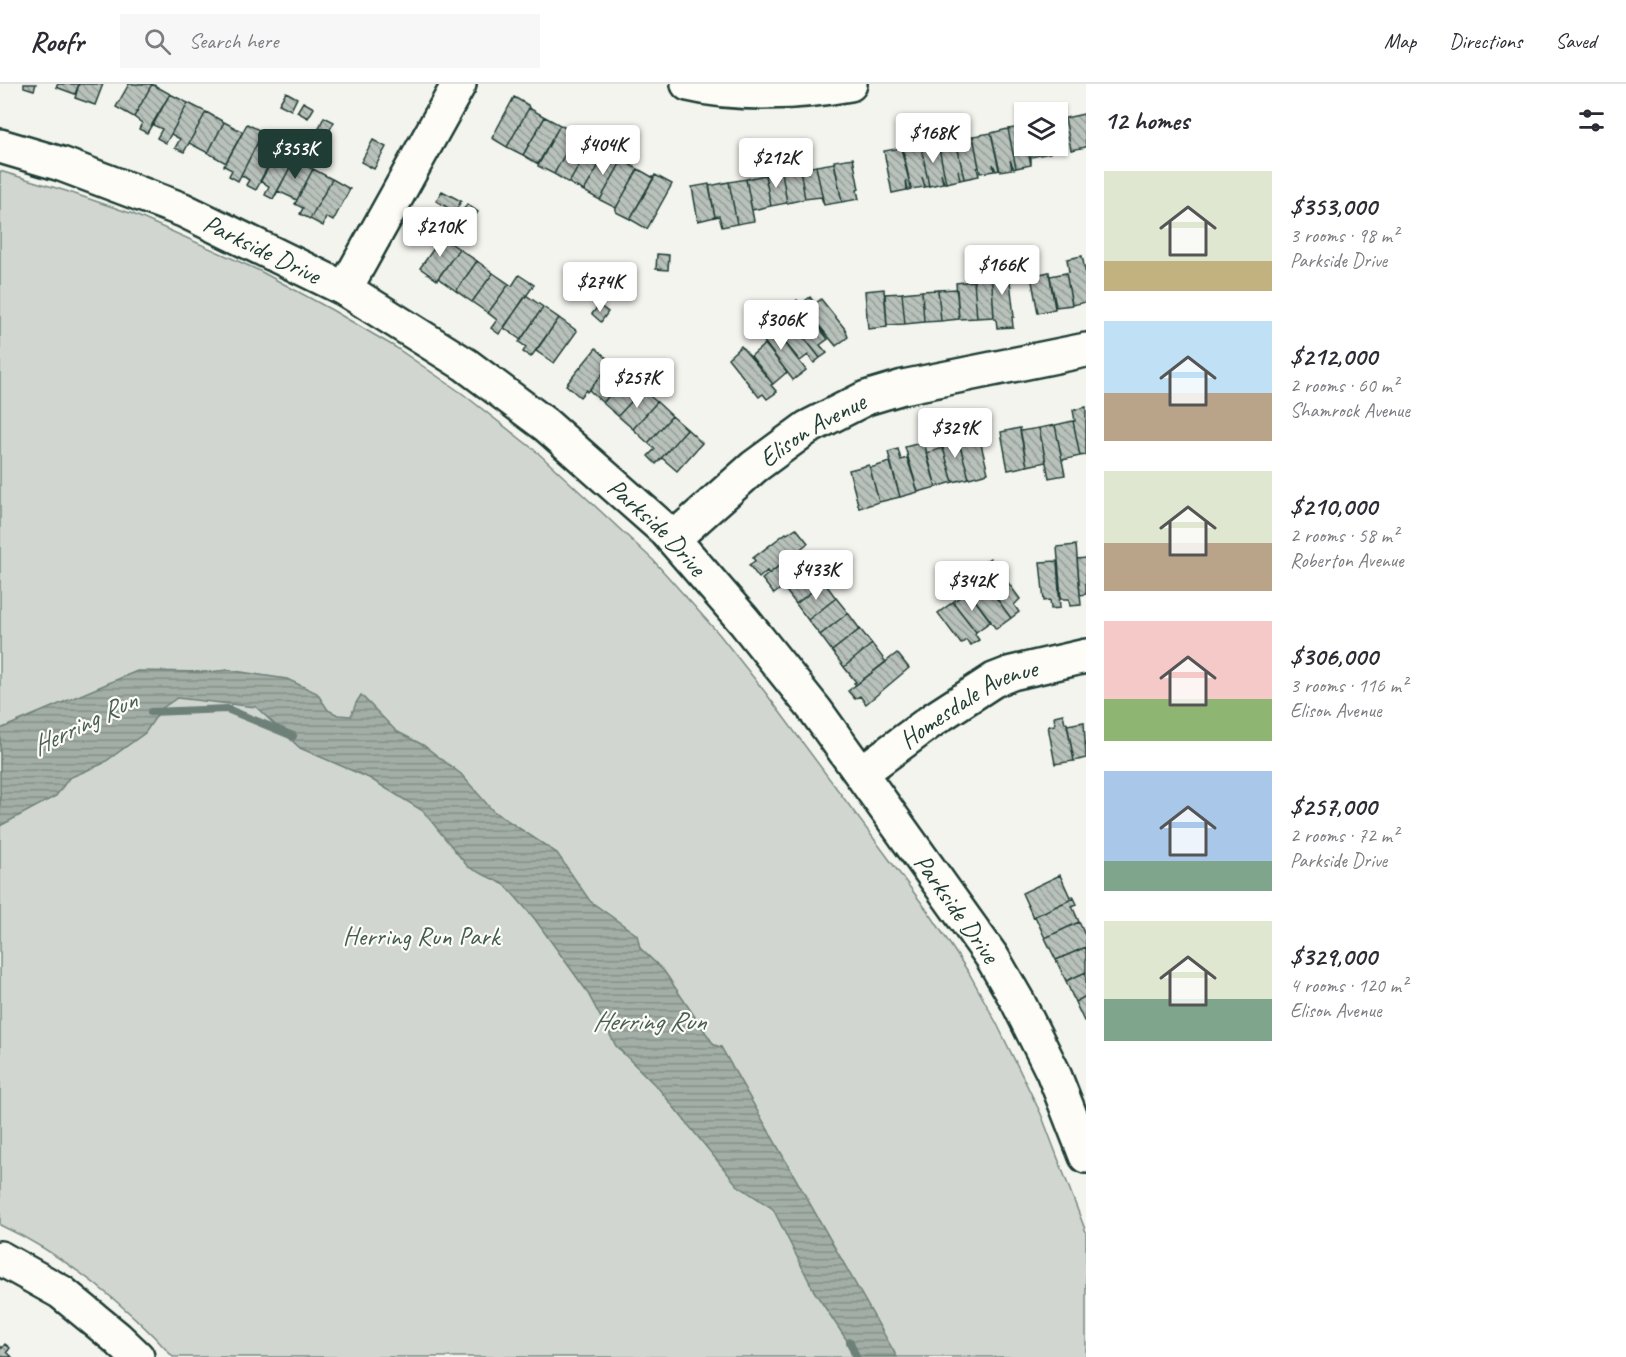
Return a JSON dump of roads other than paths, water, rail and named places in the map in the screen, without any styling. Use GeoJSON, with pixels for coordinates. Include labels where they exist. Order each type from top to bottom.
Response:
{"type":"FeatureCollection","features":[{"type":"Feature","properties":{"kind":"street"},"geometry":{"type":"LineString","coordinates":[[345,289],[459,84]]}},
{"type":"Feature","properties":{"kind":"street"},"geometry":{"type":"LineString","coordinates":[[688,84],[770,92],[813,90],[850,84]]}},
{"type":"Feature","properties":{"kind":"street","name":"Parkside Drive"},"geometry":{"type":"LineString","coordinates":[[0,146],[62,164],[183,210],[345,289],[466,365],[546,425],[633,501],[673,539],[744,621],[816,711],[992,957],[1053,1072],[1086,1156]]}},
{"type":"Feature","properties":{"kind":"street","name":"Elison Avenue"},"geometry":{"type":"LineString","coordinates":[[673,539],[754,467],[807,428],[866,398],[903,387],[1086,350]]}},
{"type":"Feature","properties":{"kind":"street","name":"Homesdale Avenue"},"geometry":{"type":"LineString","coordinates":[[861,773],[934,719],[994,680],[1012,673],[1086,656]]}},
{"type":"Feature","properties":{"kind":"street"},"geometry":{"type":"LineString","coordinates":[[0,1258],[61,1292],[137,1357]]}},
{"type":"Feature","properties":{"kind":"water","name":"Herring Run"},"geometry":{"type":"Polygon","coordinates":[[[228,670],[287,679],[317,693],[328,710],[338,715],[351,716],[361,695],[396,731],[423,745],[461,774],[493,811],[557,853],[590,901],[637,935],[640,948],[664,971],[714,1045],[721,1047],[897,1357],[858,1357],[814,1291],[773,1209],[737,1185],[659,1089],[616,1046],[586,990],[534,918],[505,885],[468,867],[423,811],[369,778],[300,748],[256,707],[177,698],[161,709],[145,733],[102,764],[69,778],[56,796],[0,826],[0,729],[137,671],[228,670]]]}},
{"type":"Feature","properties":{"kind":"waterway","name":"Herring Run"},"geometry":{"type":"LineString","coordinates":[[151,712],[227,709],[293,736]]}},
{"type":"Feature","properties":{"kind":"waterway","name":"Herring Run"},"geometry":{"type":"LineString","coordinates":[[850,1342],[856,1357]]}},
{"type":"Feature","properties":{"kind":"park label","name":"Herring Run Park"},"geometry":{"type":"Point","coordinates":[421,936]}}]}
